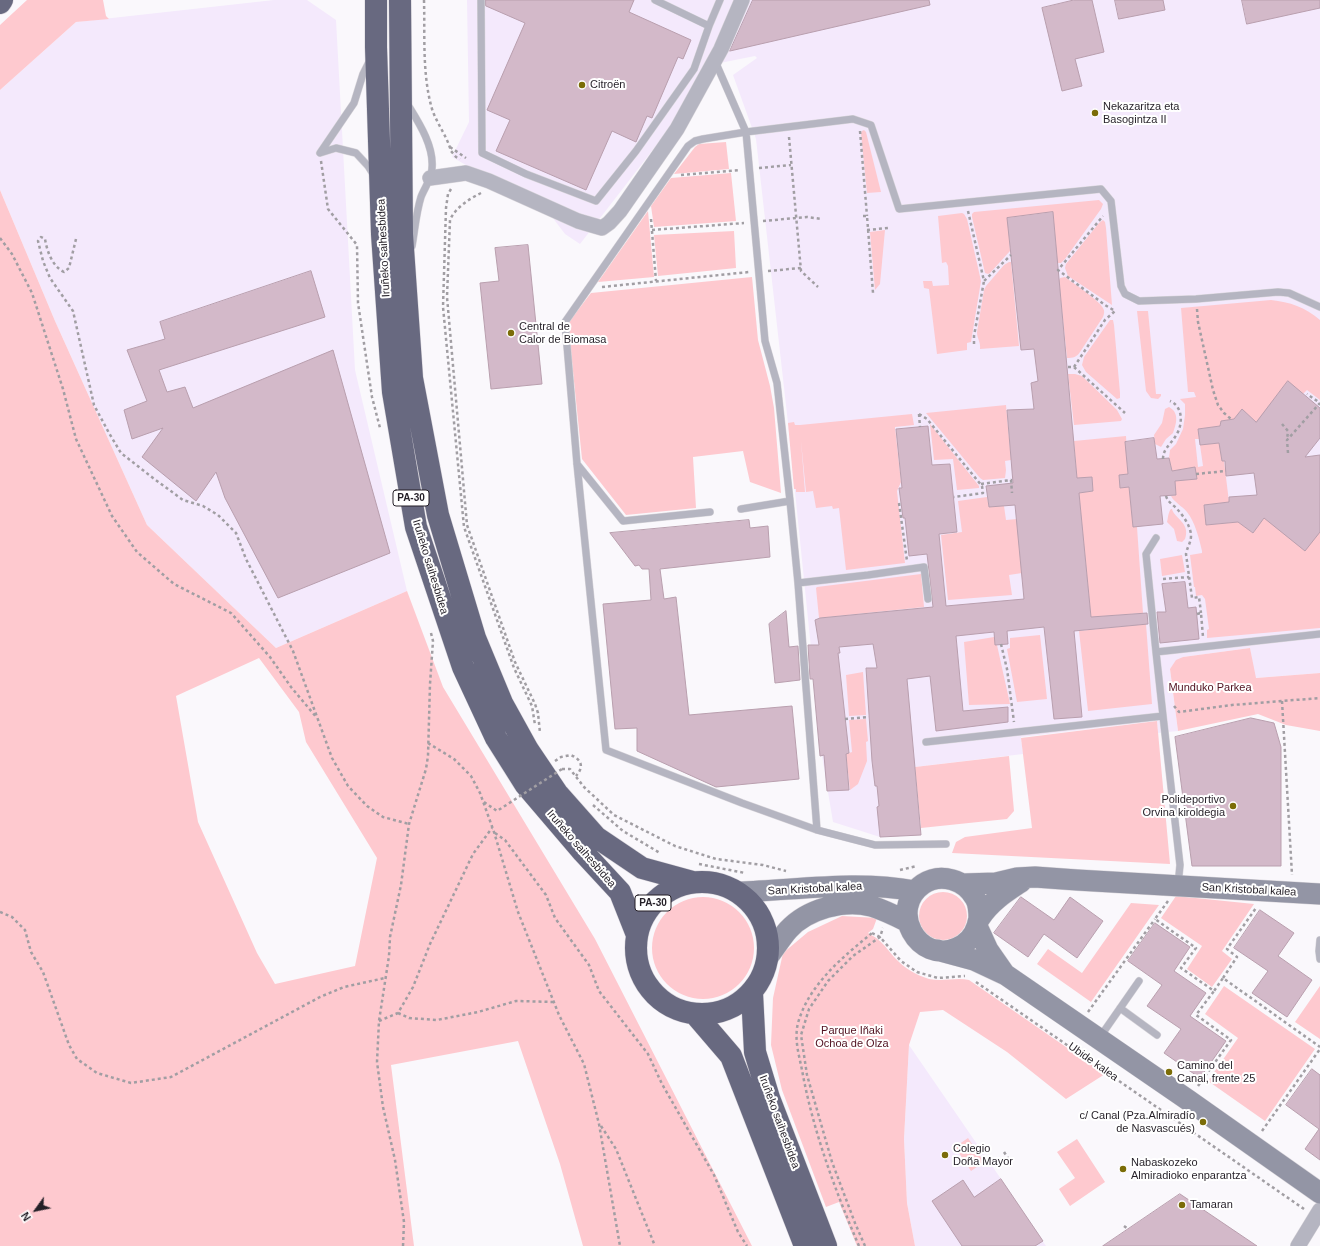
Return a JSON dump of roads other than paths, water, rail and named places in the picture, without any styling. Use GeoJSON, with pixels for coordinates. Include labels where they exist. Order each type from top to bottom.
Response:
{"type":"FeatureCollection","features":[{"type":"Feature","properties":{"kind":"highway","name":"Iruñeko saihesbidea"},"geometry":{"type":"LineString","coordinates":[[376,0],[376,47],[382,234],[393,392],[418,535],[463,667],[496,738],[525,784],[583,852],[620,892],[637,935]]}},
{"type":"Feature","properties":{"kind":"highway","name":"Iruñeko saihesbidea"},"geometry":{"type":"LineString","coordinates":[[400,0],[402,234],[412,378],[438,515],[475,638],[502,703],[528,750],[557,793],[596,837],[642,868],[693,872]]}},
{"type":"Feature","properties":{"kind":"highway","name":"PA-30"},"geometry":{"type":"LineString","coordinates":[[693,872],[709,881],[725,885],[743,883],[753,905],[763,921],[768,939],[768,957],[763,976],[752,993],[735,1006],[716,1013],[695,1014],[674,1008],[656,996],[643,978],[636,957],[637,935],[644,916],[656,899],[693,872]]}},
{"type":"Feature","properties":{"kind":"highway","name":"Iruñeko saihesbidea"},"geometry":{"type":"LineString","coordinates":[[752,993],[755,1052],[769,1098],[826,1246]]}},
{"type":"Feature","properties":{"kind":"highway","name":"Iruñeko saihesbidea"},"geometry":{"type":"LineString","coordinates":[[695,1014],[731,1056],[805,1246]]}},
{"type":"Feature","properties":{"kind":"main road","name":"San Kristobal kalea"},"geometry":{"type":"LineString","coordinates":[[963,884],[996,883],[1017,878],[1035,877],[1320,894]]}},
{"type":"Feature","properties":{"kind":"main road"},"geometry":{"type":"LineString","coordinates":[[978,922],[999,896],[1028,878]]}},
{"type":"Feature","properties":{"kind":"main road"},"geometry":{"type":"LineString","coordinates":[[948,879],[963,884],[976,899],[979,909],[978,922],[973,935],[966,943],[957,948],[936,950],[926,947],[918,941],[908,922],[907,912],[909,901],[915,891],[923,884],[932,880],[948,879]]}},
{"type":"Feature","properties":{"kind":"main road","name":"San Kristobal kalea"},"geometry":{"type":"LineString","coordinates":[[743,883],[895,888],[915,891]]}},
{"type":"Feature","properties":{"kind":"main road","name":"San Kristobal kalea"},"geometry":{"type":"LineString","coordinates":[[768,957],[788,929],[804,917],[824,907],[849,904],[870,906],[888,912],[908,922]]}},
{"type":"Feature","properties":{"kind":"main road","name":"Ubide kalea"},"geometry":{"type":"LineString","coordinates":[[978,922],[988,950],[1006,975]]}},
{"type":"Feature","properties":{"kind":"main road","name":"Ubide kalea"},"geometry":{"type":"LineString","coordinates":[[936,950],[974,960],[1006,975],[1320,1193]]}},
{"type":"Feature","properties":{"kind":"street"},"geometry":{"type":"LineString","coordinates":[[430,178],[466,173],[493,183],[578,221],[602,228],[620,211],[677,129],[721,49],[742,0]]}},
{"type":"Feature","properties":{"kind":"street"},"geometry":{"type":"LineString","coordinates":[[1298,1246],[1315,1211]]}},
{"type":"Feature","properties":{"kind":"lane"},"geometry":{"type":"LineString","coordinates":[[481,0],[482,152],[526,174],[596,201],[636,151],[694,69],[720,0]]}},
{"type":"Feature","properties":{"kind":"lane"},"geometry":{"type":"LineString","coordinates":[[655,0],[709,26]]}},
{"type":"Feature","properties":{"kind":"lane"},"geometry":{"type":"LineString","coordinates":[[376,47],[363,74],[354,103],[320,153],[336,148],[356,152],[368,166],[381,189]]}},
{"type":"Feature","properties":{"kind":"lane"},"geometry":{"type":"LineString","coordinates":[[714,60],[746,132],[765,341],[777,383],[790,501],[798,582],[817,830]]}},
{"type":"Feature","properties":{"kind":"lane"},"geometry":{"type":"LineString","coordinates":[[400,95],[423,132],[431,152],[432,169],[430,178],[421,196],[416,215],[405,279]]}},
{"type":"Feature","properties":{"kind":"lane"},"geometry":{"type":"LineString","coordinates":[[946,844],[875,845],[817,830],[742,803],[606,750],[577,464],[565,322],[666,176],[688,146],[695,141],[746,132],[853,119],[871,125],[899,209],[1102,189],[1111,201],[1121,286],[1125,294],[1131,298],[1138,301],[1196,299],[1278,292],[1288,293],[1320,307]]}},
{"type":"Feature","properties":{"kind":"lane"},"geometry":{"type":"LineString","coordinates":[[577,464],[624,521],[710,512]]}},
{"type":"Feature","properties":{"kind":"lane"},"geometry":{"type":"LineString","coordinates":[[741,509],[790,501]]}},
{"type":"Feature","properties":{"kind":"lane"},"geometry":{"type":"LineString","coordinates":[[1156,538],[1146,554],[1180,865],[1178,886]]}},
{"type":"Feature","properties":{"kind":"lane"},"geometry":{"type":"LineString","coordinates":[[798,582],[868,575],[924,567],[928,599]]}},
{"type":"Feature","properties":{"kind":"lane"},"geometry":{"type":"LineString","coordinates":[[1156,652],[1320,634]]}},
{"type":"Feature","properties":{"kind":"lane"},"geometry":{"type":"LineString","coordinates":[[926,742],[1163,716]]}},
{"type":"Feature","properties":{"kind":"lane"},"geometry":{"type":"LineString","coordinates":[[1320,940],[1320,959]]}},
{"type":"Feature","properties":{"kind":"lane"},"geometry":{"type":"LineString","coordinates":[[1099,1039],[1139,981]]}},
{"type":"Feature","properties":{"kind":"lane"},"geometry":{"type":"LineString","coordinates":[[1120,1008],[1157,1034]]}},
{"type":"Feature","properties":{"kind":"place","name":"Citroën"},"geometry":{"type":"Point","coordinates":[582,85]}},
{"type":"Feature","properties":{"kind":"place","name":"Nekazaritza eta Basogintza II"},"geometry":{"type":"Point","coordinates":[1095,113]}},
{"type":"Feature","properties":{"kind":"place","name":"Central de Calor de Biomasa"},"geometry":{"type":"Point","coordinates":[511,333]}},
{"type":"Feature","properties":{"kind":"place","name":"Polideportivo Orvina kiroldegia"},"geometry":{"type":"Point","coordinates":[1233,806]}},
{"type":"Feature","properties":{"kind":"place","name":"Camino del Canal, frente 25"},"geometry":{"type":"Point","coordinates":[1169,1072]}},
{"type":"Feature","properties":{"kind":"place","name":"c/ Canal (Pza.Almiradío de Nasvascués)"},"geometry":{"type":"Point","coordinates":[1203,1122]}},
{"type":"Feature","properties":{"kind":"place","name":"Colegio Doña Mayor"},"geometry":{"type":"Point","coordinates":[945,1155]}},
{"type":"Feature","properties":{"kind":"place","name":"Nabaskozeko Almiradioko enparantza"},"geometry":{"type":"Point","coordinates":[1123,1169]}},
{"type":"Feature","properties":{"kind":"place","name":"Tamaran"},"geometry":{"type":"Point","coordinates":[1182,1205]}},
{"type":"Feature","properties":{"kind":"park label","name":"Munduko Parkea"},"geometry":{"type":"Point","coordinates":[1210,688]}},
{"type":"Feature","properties":{"kind":"park label","name":"Parque Iñaki Ochoa de Olza"},"geometry":{"type":"Point","coordinates":[852,1037]}}]}
